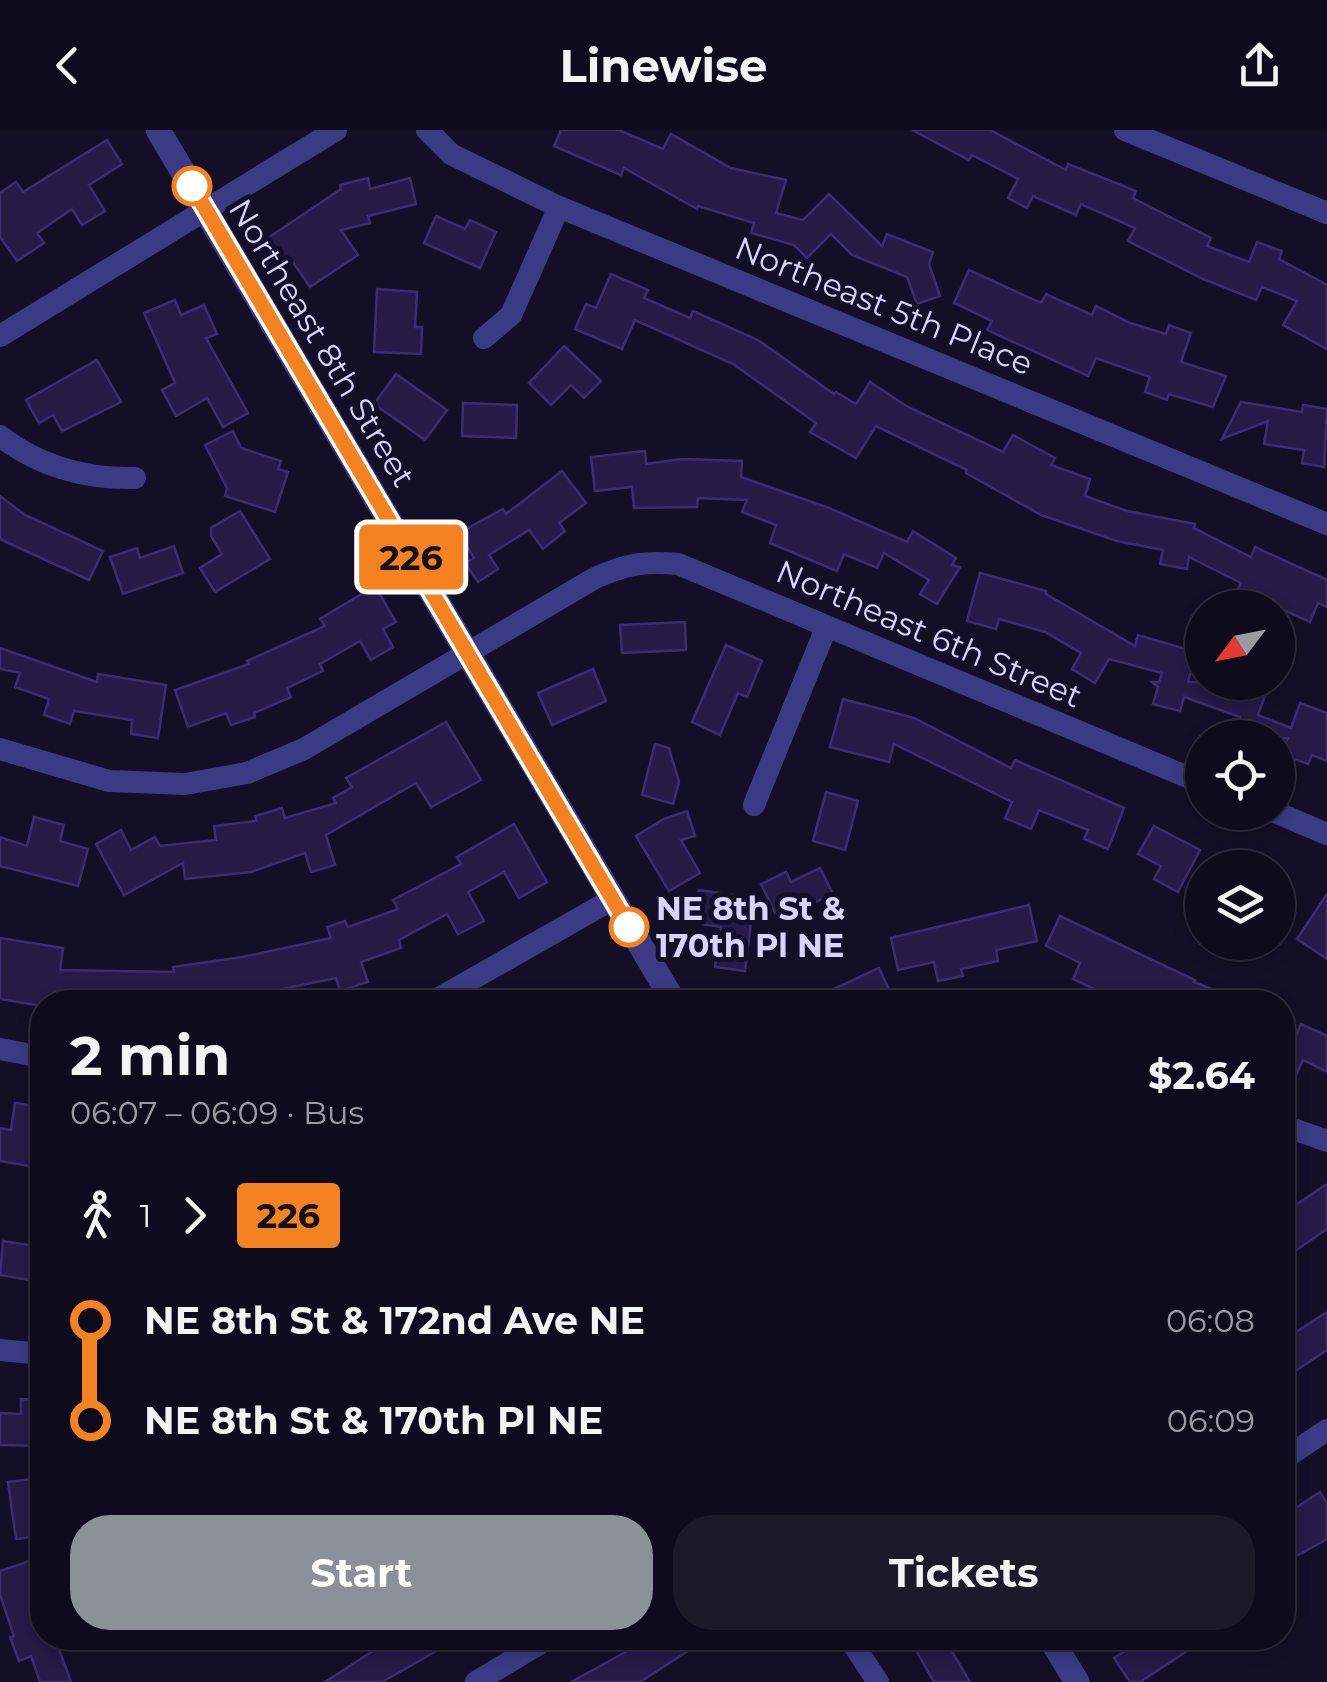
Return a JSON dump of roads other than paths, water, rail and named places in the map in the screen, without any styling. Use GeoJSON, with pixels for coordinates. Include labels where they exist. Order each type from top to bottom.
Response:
{"type":"FeatureCollection","features":[{"type":"Feature","properties":{"kind":"street","name":"Northeast 8th Street"},"geometry":{"type":"LineString","coordinates":[[158,130],[667,990]]}},
{"type":"Feature","properties":{"kind":"street"},"geometry":{"type":"LineString","coordinates":[[0,336],[336,130]]}},
{"type":"Feature","properties":{"kind":"street","name":"Northeast 5th Place"},"geometry":{"type":"LineString","coordinates":[[427,130],[451,154],[558,207],[1327,524]]}},
{"type":"Feature","properties":{"kind":"street"},"geometry":{"type":"LineString","coordinates":[[1125,130],[1327,214]]}},
{"type":"Feature","properties":{"kind":"street"},"geometry":{"type":"LineString","coordinates":[[484,338],[511,315],[558,207]]}},
{"type":"Feature","properties":{"kind":"street"},"geometry":{"type":"LineString","coordinates":[[0,436],[56,469],[104,478],[135,478]]}},
{"type":"Feature","properties":{"kind":"street","name":"Northeast 6th Street"},"geometry":{"type":"LineString","coordinates":[[468,654],[595,578],[628,564],[678,564],[1185,776]]}},
{"type":"Feature","properties":{"kind":"street"},"geometry":{"type":"LineString","coordinates":[[754,805],[826,628]]}},
{"type":"Feature","properties":{"kind":"street"},"geometry":{"type":"LineString","coordinates":[[0,749],[110,781],[186,784],[247,773],[304,750],[468,654]]}},
{"type":"Feature","properties":{"kind":"street"},"geometry":{"type":"LineString","coordinates":[[1295,820],[1327,834]]}},
{"type":"Feature","properties":{"kind":"street"},"geometry":{"type":"LineString","coordinates":[[453,990],[613,899]]}},
{"type":"Feature","properties":{"kind":"street"},"geometry":{"type":"LineString","coordinates":[[0,1049],[30,1055]]}},
{"type":"Feature","properties":{"kind":"street"},"geometry":{"type":"LineString","coordinates":[[1295,1130],[1327,1141]]}},
{"type":"Feature","properties":{"kind":"street"},"geometry":{"type":"LineString","coordinates":[[0,1350],[30,1353]]}},
{"type":"Feature","properties":{"kind":"street"},"geometry":{"type":"LineString","coordinates":[[1295,1451],[1327,1430]]}},
{"type":"Feature","properties":{"kind":"street"},"geometry":{"type":"LineString","coordinates":[[476,1682],[529,1650]]}},
{"type":"Feature","properties":{"kind":"street"},"geometry":{"type":"LineString","coordinates":[[857,1650],[878,1682]]}},
{"type":"Feature","properties":{"kind":"street"},"geometry":{"type":"LineString","coordinates":[[1057,1650],[1076,1682]]}},
{"type":"Feature","properties":{"kind":"place","name":"NE 8th St & 170th Pl NE"},"geometry":{"type":"Point","coordinates":[629,927]}}]}
